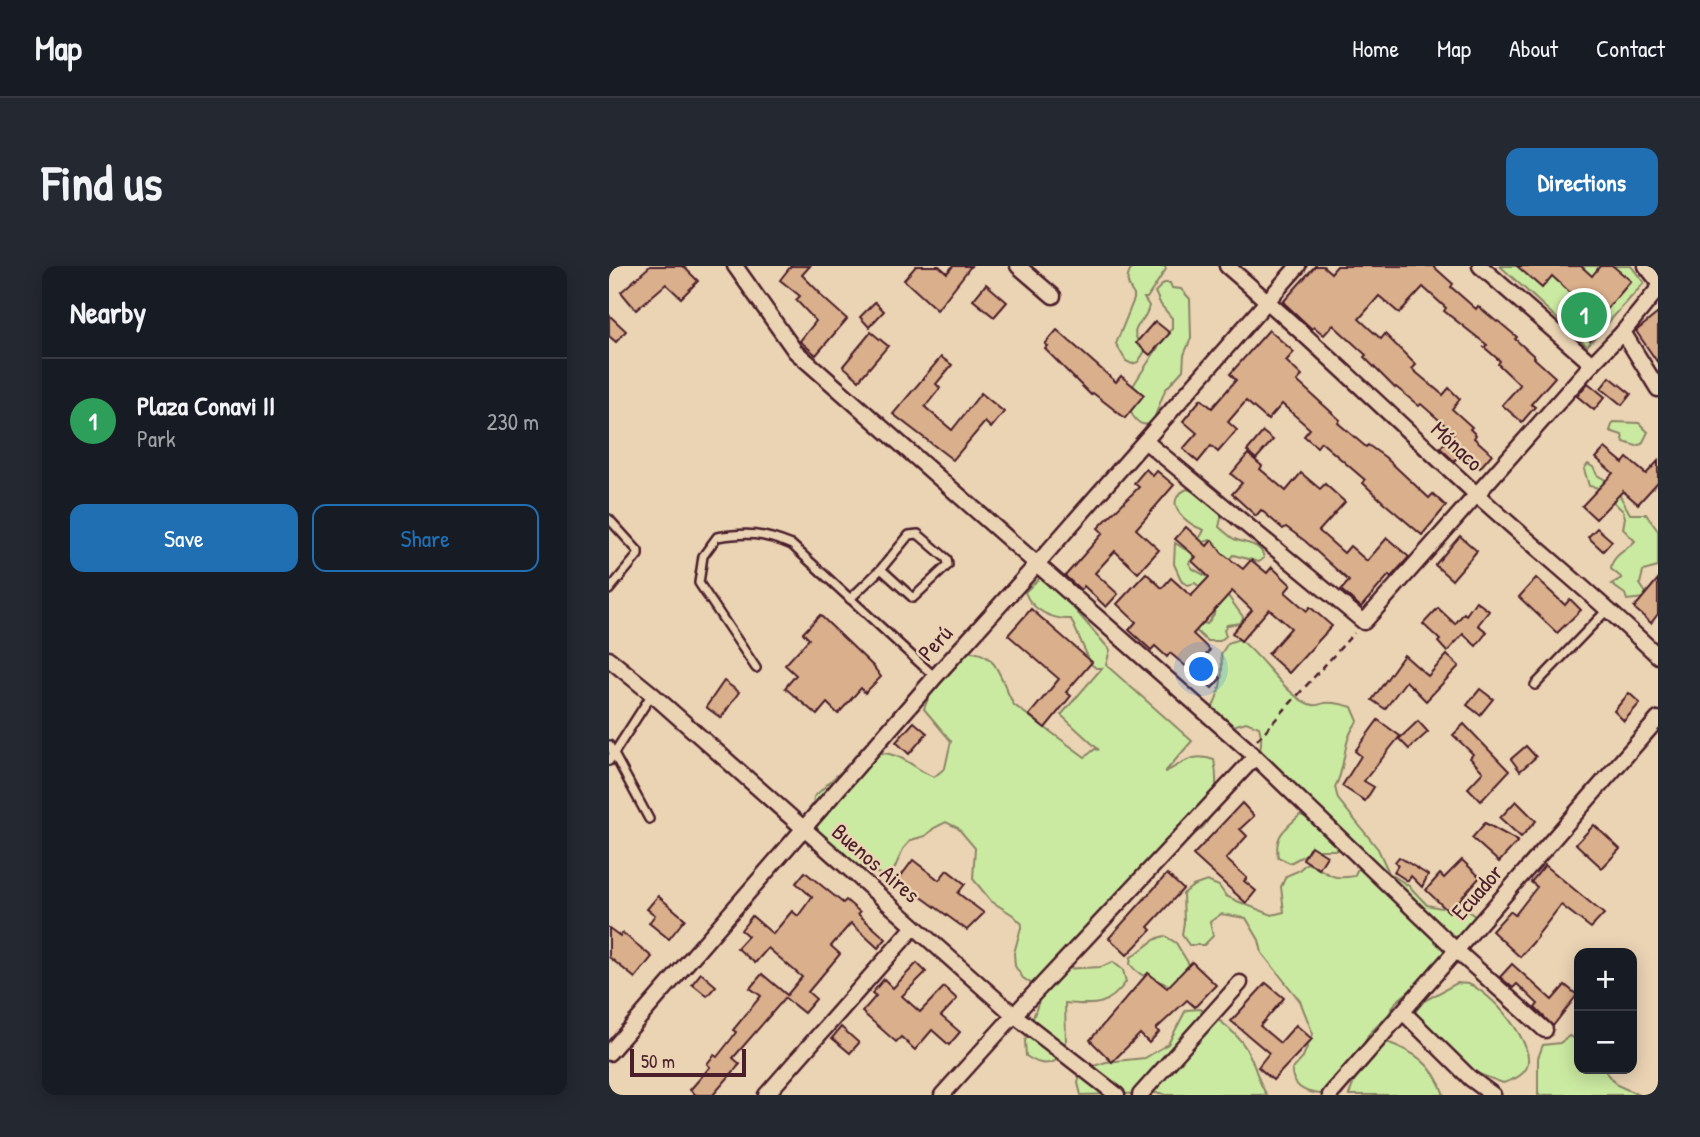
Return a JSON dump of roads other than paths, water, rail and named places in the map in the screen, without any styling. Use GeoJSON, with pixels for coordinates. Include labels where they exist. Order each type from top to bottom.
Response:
{"type":"FeatureCollection","features":[{"type":"Feature","properties":{"kind":"street"},"geometry":{"type":"LineString","coordinates":[[735,266],[795,351],[1252,754],[1457,951],[1545,1030]]}},
{"type":"Feature","properties":{"kind":"street"},"geometry":{"type":"LineString","coordinates":[[1018,266],[1053,296]]}},
{"type":"Feature","properties":{"kind":"street","name":"Mónaco"},"geometry":{"type":"LineString","coordinates":[[1227,266],[1477,495],[1609,608],[1658,656]]}},
{"type":"Feature","properties":{"kind":"street","name":"Perú"},"geometry":{"type":"LineString","coordinates":[[609,1054],[935,677],[1298,266]]}},
{"type":"Feature","properties":{"kind":"street"},"geometry":{"type":"LineString","coordinates":[[1480,266],[1592,364]]}},
{"type":"Feature","properties":{"kind":"street"},"geometry":{"type":"LineString","coordinates":[[1646,266],[1658,281]]}},
{"type":"Feature","properties":{"kind":"street"},"geometry":{"type":"LineString","coordinates":[[1145,441],[1364,622],[1623,332],[1658,289]]}},
{"type":"Feature","properties":{"kind":"street"},"geometry":{"type":"LineString","coordinates":[[1623,332],[1658,388]]}},
{"type":"Feature","properties":{"kind":"street","name":"Buenos Aires"},"geometry":{"type":"LineString","coordinates":[[609,660],[652,694],[1014,1015],[1117,1095]]}},
{"type":"Feature","properties":{"kind":"street","name":"Ecuador"},"geometry":{"type":"LineString","coordinates":[[1330,1095],[1658,719]]}},
{"type":"Feature","properties":{"kind":"street"},"geometry":{"type":"LineString","coordinates":[[942,1095],[1252,754]]}},
{"type":"Feature","properties":{"kind":"street"},"geometry":{"type":"LineString","coordinates":[[767,1095],[914,927]]}},
{"type":"Feature","properties":{"kind":"street"},"geometry":{"type":"LineString","coordinates":[[1140,1095],[1240,983]]}},
{"type":"Feature","properties":{"kind":"street"},"geometry":{"type":"LineString","coordinates":[[1403,1012],[1470,1078],[1493,1095]]}},
{"type":"Feature","properties":{"kind":"lane"},"geometry":{"type":"LineString","coordinates":[[609,519],[638,551],[638,555],[609,590]]}},
{"type":"Feature","properties":{"kind":"lane"},"geometry":{"type":"LineString","coordinates":[[756,668],[699,583],[703,556],[717,537],[741,533],[768,535],[792,545],[935,677]]}},
{"type":"Feature","properties":{"kind":"lane"},"geometry":{"type":"LineString","coordinates":[[850,598],[881,569],[909,535],[918,534],[947,559],[948,565],[913,598],[881,569]]}},
{"type":"Feature","properties":{"kind":"lane"},"geometry":{"type":"LineString","coordinates":[[1535,685],[1609,608]]}},
{"type":"Feature","properties":{"kind":"lane"},"geometry":{"type":"LineString","coordinates":[[611,758],[652,694]]}},
{"type":"Feature","properties":{"kind":"lane"},"geometry":{"type":"LineString","coordinates":[[609,745],[611,758],[649,819]]}},
{"type":"Feature","properties":{"kind":"place","name":"Plaza Conavi II"},"geometry":{"type":"Point","coordinates":[1584,315]}}]}
